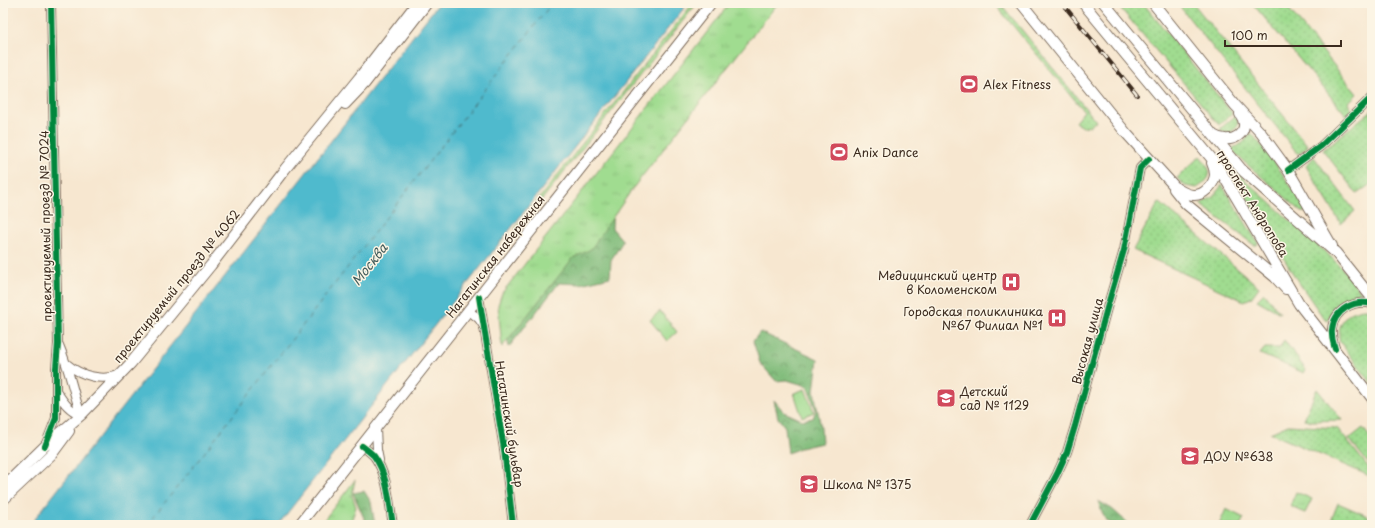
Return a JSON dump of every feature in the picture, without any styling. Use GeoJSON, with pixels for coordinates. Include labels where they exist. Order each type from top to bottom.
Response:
{"type":"FeatureCollection","features":[{"type":"Feature","properties":{"kind":"main road","name":"проектируемый проезд № 4062"},"geometry":{"type":"LineString","coordinates":[[16,481],[52,454],[82,415],[123,372],[164,324],[417,3]]}},
{"type":"Feature","properties":{"kind":"main road","name":"проектируемый проезд № 4062"},"geometry":{"type":"LineString","coordinates":[[285,169],[366,83],[428,3]]}},
{"type":"Feature","properties":{"kind":"main road","name":"Нагатинская набережная"},"geometry":{"type":"LineString","coordinates":[[299,525],[711,3]]}},
{"type":"Feature","properties":{"kind":"main road"},"geometry":{"type":"LineString","coordinates":[[1021,3],[1149,159],[1180,191],[1190,195],[1200,194],[1211,185],[1215,175],[1215,169],[1210,157]]}},
{"type":"Feature","properties":{"kind":"main road","name":"проспект Андропова"},"geometry":{"type":"LineString","coordinates":[[1104,3],[1242,170],[1336,253],[1372,298]]}},
{"type":"Feature","properties":{"kind":"main road"},"geometry":{"type":"LineString","coordinates":[[1153,3],[1235,105],[1261,133],[1288,170],[1336,253]]}},
{"type":"Feature","properties":{"kind":"main road","name":"проспект Андропова"},"geometry":{"type":"LineString","coordinates":[[1086,6],[1216,165],[1300,304],[1372,398]]}},
{"type":"Feature","properties":{"kind":"main road"},"geometry":{"type":"LineString","coordinates":[[1210,133],[1220,139],[1227,140],[1234,139],[1240,134],[1244,120],[1235,105]]}},
{"type":"Feature","properties":{"kind":"main road"},"geometry":{"type":"LineString","coordinates":[[1170,182],[1186,204],[1275,278],[1300,304]]}},
{"type":"Feature","properties":{"kind":"main road","name":"проектируемый проезд № 4062"},"geometry":{"type":"LineString","coordinates":[[16,481],[45,446],[82,415]]}},
{"type":"Feature","properties":{"kind":"main road"},"geometry":{"type":"LineString","coordinates":[[3,486],[16,481]]}},
{"type":"Feature","properties":{"kind":"main road"},"geometry":{"type":"LineString","coordinates":[[3,500],[16,481]]}},
{"type":"Feature","properties":{"kind":"street","name":"проектируемый проезд № 7024"},"geometry":{"type":"LineString","coordinates":[[45,446],[56,418],[56,368],[58,344],[51,3]]}},
{"type":"Feature","properties":{"kind":"street"},"geometry":{"type":"LineString","coordinates":[[1288,170],[1321,146],[1372,97]]}},
{"type":"Feature","properties":{"kind":"street","name":"Высокая улица"},"geometry":{"type":"LineString","coordinates":[[1030,525],[1067,452],[1085,395],[1107,308],[1124,250],[1140,168],[1149,159]]}},
{"type":"Feature","properties":{"kind":"street","name":"Нагатинский бульвар"},"geometry":{"type":"LineString","coordinates":[[479,297],[504,449],[513,525]]}},
{"type":"Feature","properties":{"kind":"street"},"geometry":{"type":"LineString","coordinates":[[1335,349],[1332,329],[1334,321],[1339,314],[1345,308],[1353,304],[1364,302],[1372,304]]}},
{"type":"Feature","properties":{"kind":"street"},"geometry":{"type":"LineString","coordinates":[[468,310],[479,319],[484,326]]}},
{"type":"Feature","properties":{"kind":"street","name":"проектируемый проезд № 7024"},"geometry":{"type":"LineString","coordinates":[[58,344],[67,364],[73,389],[82,415]]}},
{"type":"Feature","properties":{"kind":"street"},"geometry":{"type":"LineString","coordinates":[[67,364],[72,369],[93,377],[113,377],[123,372]]}},
{"type":"Feature","properties":{"kind":"street"},"geometry":{"type":"LineString","coordinates":[[56,392],[65,405],[82,415]]}},
{"type":"Feature","properties":{"kind":"street"},"geometry":{"type":"LineString","coordinates":[[376,428],[376,450],[386,483],[393,525]]}},
{"type":"Feature","properties":{"kind":"street"},"geometry":{"type":"LineString","coordinates":[[362,446],[373,455],[381,467]]}},
{"type":"Feature","properties":{"kind":"green space"},"geometry":{"type":"Polygon","coordinates":[[[693,3],[697,3],[518,230],[515,229],[693,3]]]}},
{"type":"Feature","properties":{"kind":"green space"},"geometry":{"type":"Polygon","coordinates":[[[730,3],[778,3],[633,188],[591,249],[573,258],[502,347],[498,305],[502,293],[730,3]]]}},
{"type":"Feature","properties":{"kind":"green space"},"geometry":{"type":"Polygon","coordinates":[[[994,3],[1000,3],[1096,121],[1090,126],[1083,127],[1075,122],[1084,111],[994,3]]]}},
{"type":"Feature","properties":{"kind":"green space"},"geometry":{"type":"Polygon","coordinates":[[[1116,3],[1143,3],[1232,113],[1219,125],[1116,3]]]}},
{"type":"Feature","properties":{"kind":"green space"},"geometry":{"type":"Polygon","coordinates":[[[1177,3],[1193,3],[1308,146],[1298,154],[1177,3]]]}},
{"type":"Feature","properties":{"kind":"green space"},"geometry":{"type":"Polygon","coordinates":[[[1252,3],[1284,3],[1357,94],[1348,103],[1353,111],[1347,116],[1252,3]]]}},
{"type":"Feature","properties":{"kind":"green space"},"geometry":{"type":"Polygon","coordinates":[[[1372,110],[1372,183],[1357,194],[1323,150],[1372,110]]]}},
{"type":"Feature","properties":{"kind":"green space"},"geometry":{"type":"Polygon","coordinates":[[[1235,116],[1238,121],[1237,127],[1230,133],[1225,133],[1220,129],[1235,116]]]}},
{"type":"Feature","properties":{"kind":"green space"},"geometry":{"type":"Polygon","coordinates":[[[1251,133],[1271,157],[1306,209],[1306,212],[1302,212],[1231,149],[1243,143],[1251,133]]]}},
{"type":"Feature","properties":{"kind":"green space"},"geometry":{"type":"Polygon","coordinates":[[[1200,156],[1209,169],[1209,177],[1197,188],[1185,186],[1177,178],[1200,156]]]}},
{"type":"Feature","properties":{"kind":"green space"},"geometry":{"type":"Polygon","coordinates":[[[1314,157],[1355,211],[1341,224],[1306,166],[1314,157]]]}},
{"type":"Feature","properties":{"kind":"green space"},"geometry":{"type":"Polygon","coordinates":[[[1225,160],[1236,172],[1342,268],[1362,294],[1362,297],[1342,303],[1334,309],[1328,320],[1325,320],[1295,277],[1236,179],[1224,162],[1225,160]]]}},
{"type":"Feature","properties":{"kind":"green space"},"geometry":{"type":"Polygon","coordinates":[[[1222,185],[1258,243],[1257,245],[1254,245],[1200,204],[1213,197],[1222,185]]]}},
{"type":"Feature","properties":{"kind":"green space"},"geometry":{"type":"Polygon","coordinates":[[[1159,202],[1259,287],[1251,298],[1244,301],[1133,250],[1159,202]]]}},
{"type":"Feature","properties":{"kind":"green space"},"geometry":{"type":"Polygon","coordinates":[[[613,207],[612,228],[623,241],[611,260],[610,277],[580,284],[559,283],[509,347],[503,323],[613,207]]]}},
{"type":"Feature","properties":{"kind":"green space"},"geometry":{"type":"Polygon","coordinates":[[[1264,293],[1280,313],[1257,300],[1264,293]]]}},
{"type":"Feature","properties":{"kind":"green space"},"geometry":{"type":"Polygon","coordinates":[[[1366,309],[1372,311],[1372,384],[1340,342],[1339,335],[1339,329],[1344,319],[1354,312],[1366,309]]]}},
{"type":"Feature","properties":{"kind":"green space"},"geometry":{"type":"Polygon","coordinates":[[[660,311],[677,332],[667,341],[650,320],[660,311]]]}},
{"type":"Feature","properties":{"kind":"green space"},"geometry":{"type":"Polygon","coordinates":[[[760,332],[818,359],[814,391],[821,428],[822,443],[800,448],[788,453],[785,427],[778,418],[774,400],[784,412],[802,420],[813,418],[816,410],[807,386],[787,380],[776,381],[760,363],[753,341],[760,332]]]}},
{"type":"Feature","properties":{"kind":"green space"},"geometry":{"type":"Polygon","coordinates":[[[1284,340],[1306,370],[1304,373],[1260,354],[1265,348],[1280,348],[1284,340]]]}},
{"type":"Feature","properties":{"kind":"green space"},"geometry":{"type":"Polygon","coordinates":[[[805,389],[814,412],[802,417],[794,393],[805,389]]]}},
{"type":"Feature","properties":{"kind":"green space"},"geometry":{"type":"Polygon","coordinates":[[[1317,389],[1342,420],[1309,421],[1304,419],[1317,389]]]}},
{"type":"Feature","properties":{"kind":"green space"},"geometry":{"type":"Polygon","coordinates":[[[1288,425],[1337,428],[1372,472],[1372,477],[1270,433],[1288,425]]]}},
{"type":"Feature","properties":{"kind":"green space"},"geometry":{"type":"Polygon","coordinates":[[[1363,428],[1372,440],[1372,468],[1349,439],[1363,428]]]}},
{"type":"Feature","properties":{"kind":"green space"},"geometry":{"type":"Polygon","coordinates":[[[355,480],[352,495],[356,507],[350,525],[320,525],[355,480]]]}},
{"type":"Feature","properties":{"kind":"green space"},"geometry":{"type":"Polygon","coordinates":[[[364,491],[371,502],[375,525],[367,525],[353,493],[364,491]]]}},
{"type":"Feature","properties":{"kind":"green space"},"geometry":{"type":"Polygon","coordinates":[[[1296,492],[1312,499],[1305,513],[1290,506],[1296,492]]]}},
{"type":"Feature","properties":{"kind":"green space"},"geometry":{"type":"Polygon","coordinates":[[[1098,501],[1112,509],[1130,525],[1108,522],[1105,519],[1098,501]]]}},
{"type":"Feature","properties":{"kind":"green space"},"geometry":{"type":"Polygon","coordinates":[[[1338,503],[1372,518],[1372,525],[1340,525],[1331,521],[1338,503]]]}},
{"type":"Feature","properties":{"kind":"green space"},"geometry":{"type":"Polygon","coordinates":[[[1226,509],[1244,518],[1240,525],[1219,525],[1226,509]]]}},
{"type":"Feature","properties":{"kind":"water","name":"Москва"},"geometry":{"type":"Polygon","coordinates":[[[439,3],[688,3],[278,525],[30,525],[439,3]]]}},
{"type":"Feature","properties":{"kind":"ferry route"},"geometry":{"type":"LineString","coordinates":[[147,525],[552,3]]}},
{"type":"Feature","properties":{"kind":"railway"},"geometry":{"type":"LineString","coordinates":[[1062,3],[1137,95]]}},
{"type":"Feature","properties":{"kind":"cycle path"},"geometry":{"type":"LineString","coordinates":[[45,446],[56,418],[56,368],[58,344],[51,3]]}},
{"type":"Feature","properties":{"kind":"cycle path"},"geometry":{"type":"LineString","coordinates":[[1288,170],[1321,146],[1372,97]]}},
{"type":"Feature","properties":{"kind":"cycle path"},"geometry":{"type":"LineString","coordinates":[[1030,525],[1067,452],[1124,250],[1140,168],[1149,159]]}},
{"type":"Feature","properties":{"kind":"cycle path"},"geometry":{"type":"LineString","coordinates":[[479,297],[504,449],[513,525]]}},
{"type":"Feature","properties":{"kind":"cycle path"},"geometry":{"type":"LineString","coordinates":[[1335,349],[1332,340],[1332,333],[1334,323],[1341,312],[1358,303],[1372,304]]}},
{"type":"Feature","properties":{"kind":"cycle path"},"geometry":{"type":"LineString","coordinates":[[362,446],[374,456],[379,463],[385,480],[393,525]]}},
{"type":"Feature","properties":{"kind":"place","name":"Alex Fitness"},"geometry":{"type":"Point","coordinates":[969,84]}},
{"type":"Feature","properties":{"kind":"place","name":"Anix Dance"},"geometry":{"type":"Point","coordinates":[839,152]}},
{"type":"Feature","properties":{"kind":"place","name":"Медицинский центр в Коломенском"},"geometry":{"type":"Point","coordinates":[1011,282]}},
{"type":"Feature","properties":{"kind":"place","name":"Городская поликлиника №67 Филиал №1"},"geometry":{"type":"Point","coordinates":[1057,318]}},
{"type":"Feature","properties":{"kind":"place","name":"Детский сад № 1129"},"geometry":{"type":"Point","coordinates":[946,398]}},
{"type":"Feature","properties":{"kind":"place","name":"ДОУ №638"},"geometry":{"type":"Point","coordinates":[1190,456]}},
{"type":"Feature","properties":{"kind":"place","name":"Школа № 1375"},"geometry":{"type":"Point","coordinates":[809,484]}}]}
